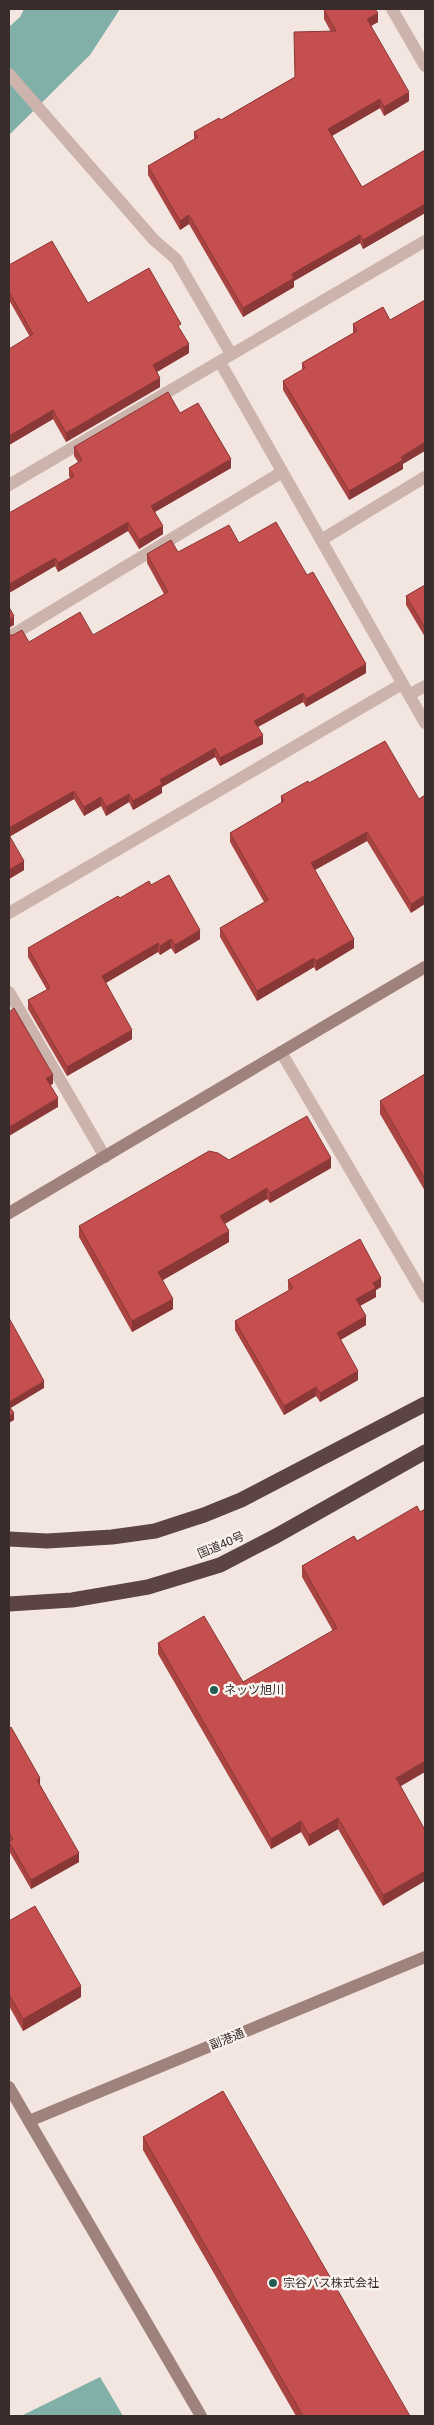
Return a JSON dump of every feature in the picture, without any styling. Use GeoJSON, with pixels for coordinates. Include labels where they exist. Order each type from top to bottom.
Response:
{"type":"FeatureCollection","features":[{"type":"Feature","properties":{"kind":"highway"},"geometry":{"type":"LineString","coordinates":[[9,1539],[47,1541],[112,1537],[155,1531],[204,1515],[241,1500],[425,1404]]}},
{"type":"Feature","properties":{"kind":"highway","name":"国道40号"},"geometry":{"type":"LineString","coordinates":[[9,1604],[72,1600],[148,1586],[220,1565],[276,1536],[425,1452]]}},
{"type":"Feature","properties":{"kind":"street"},"geometry":{"type":"LineString","coordinates":[[392,9],[421,48],[425,66]]}},
{"type":"Feature","properties":{"kind":"street"},"geometry":{"type":"LineString","coordinates":[[9,74],[80,158],[154,240],[176,259],[231,354]]}},
{"type":"Feature","properties":{"kind":"street"},"geometry":{"type":"LineString","coordinates":[[9,485],[425,241]]}},
{"type":"Feature","properties":{"kind":"street"},"geometry":{"type":"LineString","coordinates":[[220,362],[425,723]]}},
{"type":"Feature","properties":{"kind":"street"},"geometry":{"type":"LineString","coordinates":[[9,637],[282,472]]}},
{"type":"Feature","properties":{"kind":"street"},"geometry":{"type":"LineString","coordinates":[[321,540],[425,477]]}},
{"type":"Feature","properties":{"kind":"street"},"geometry":{"type":"LineString","coordinates":[[9,913],[402,684]]}},
{"type":"Feature","properties":{"kind":"street"},"geometry":{"type":"LineString","coordinates":[[409,695],[425,686]]}},
{"type":"Feature","properties":{"kind":"street"},"geometry":{"type":"LineString","coordinates":[[9,1213],[425,967]]}},
{"type":"Feature","properties":{"kind":"street"},"geometry":{"type":"LineString","coordinates":[[9,992],[105,1157]]}},
{"type":"Feature","properties":{"kind":"street"},"geometry":{"type":"LineString","coordinates":[[281,1052],[425,1297]]}},
{"type":"Feature","properties":{"kind":"street","name":"副港通"},"geometry":{"type":"LineString","coordinates":[[29,2120],[425,1957]]}},
{"type":"Feature","properties":{"kind":"street"},"geometry":{"type":"LineString","coordinates":[[9,2086],[201,2416]]}},
{"type":"Feature","properties":{"kind":"water"},"geometry":{"type":"Polygon","coordinates":[[[24,9],[120,9],[90,55],[9,135],[9,27],[20,17],[24,9]]]}},
{"type":"Feature","properties":{"kind":"water"},"geometry":{"type":"Polygon","coordinates":[[[100,2377],[123,2416],[21,2416],[100,2377]]]}},
{"type":"Feature","properties":{"kind":"building"},"geometry":{"type":"Polygon","coordinates":[[[325,9],[375,9],[378,13],[367,19],[409,92],[384,107],[380,99],[328,129],[362,187],[425,150],[425,204],[363,240],[360,235],[292,274],[294,278],[243,308],[189,215],[180,221],[148,166],[198,137],[194,132],[219,118],[221,120],[295,77],[294,32],[336,31],[325,9]]]}},
{"type":"Feature","properties":{"kind":"building"},"geometry":{"type":"Polygon","coordinates":[[[52,241],[88,303],[149,268],[181,324],[178,326],[189,344],[153,365],[160,378],[66,433],[53,410],[9,436],[9,349],[33,334],[9,292],[9,265],[52,241]]]}},
{"type":"Feature","properties":{"kind":"building"},"geometry":{"type":"Polygon","coordinates":[[[425,300],[425,442],[401,457],[403,460],[349,491],[283,381],[305,368],[302,363],[357,331],[353,324],[383,307],[390,320],[425,300]]]}},
{"type":"Feature","properties":{"kind":"building"},"geometry":{"type":"Polygon","coordinates":[[[168,392],[180,413],[198,403],[231,459],[151,506],[163,526],[139,540],[128,522],[58,563],[55,558],[9,584],[9,513],[74,476],[69,468],[82,460],[74,447],[168,392]]]}},
{"type":"Feature","properties":{"kind":"building"},"geometry":{"type":"Polygon","coordinates":[[[276,522],[307,575],[313,572],[366,664],[306,699],[303,693],[254,721],[263,735],[220,758],[215,748],[160,780],[162,784],[133,801],[129,794],[106,807],[101,797],[84,807],[74,791],[9,828],[9,635],[22,630],[29,642],[80,612],[93,635],[168,592],[147,554],[171,540],[178,552],[229,525],[239,543],[276,522]]]}},
{"type":"Feature","properties":{"kind":"building"},"geometry":{"type":"Polygon","coordinates":[[[425,585],[425,628],[406,596],[425,585]]]}},
{"type":"Feature","properties":{"kind":"building"},"geometry":{"type":"Polygon","coordinates":[[[9,607],[14,616],[9,620],[9,607]]]}},
{"type":"Feature","properties":{"kind":"building"},"geometry":{"type":"Polygon","coordinates":[[[385,741],[419,799],[425,795],[425,895],[411,904],[367,832],[311,863],[354,939],[316,961],[314,958],[257,991],[220,928],[268,900],[230,833],[284,801],[281,796],[308,781],[309,783],[385,741]]]}},
{"type":"Feature","properties":{"kind":"building"},"geometry":{"type":"Polygon","coordinates":[[[9,835],[24,861],[9,870],[9,835]]]}},
{"type":"Feature","properties":{"kind":"building"},"geometry":{"type":"Polygon","coordinates":[[[169,875],[200,930],[175,945],[171,939],[160,946],[158,943],[102,976],[132,1030],[67,1067],[28,1000],[50,988],[28,948],[118,896],[120,898],[149,881],[151,885],[169,875]]]}},
{"type":"Feature","properties":{"kind":"building"},"geometry":{"type":"Polygon","coordinates":[[[14,1008],[53,1075],[46,1078],[58,1098],[9,1127],[9,1012],[14,1008]]]}},
{"type":"Feature","properties":{"kind":"building"},"geometry":{"type":"Polygon","coordinates":[[[425,1074],[425,1179],[380,1101],[425,1074]]]}},
{"type":"Feature","properties":{"kind":"building"},"geometry":{"type":"Polygon","coordinates":[[[307,1116],[331,1158],[270,1193],[267,1188],[220,1216],[229,1231],[158,1272],[173,1299],[132,1321],[79,1226],[209,1151],[218,1153],[229,1160],[307,1116]]]}},
{"type":"Feature","properties":{"kind":"building"},"geometry":{"type":"Polygon","coordinates":[[[360,1239],[381,1278],[373,1283],[376,1288],[356,1299],[366,1316],[337,1333],[358,1371],[320,1393],[316,1387],[284,1406],[235,1321],[293,1288],[288,1280],[360,1239]]]}},
{"type":"Feature","properties":{"kind":"building"},"geometry":{"type":"Polygon","coordinates":[[[9,1318],[44,1381],[9,1402],[9,1318]]]}},
{"type":"Feature","properties":{"kind":"building"},"geometry":{"type":"Polygon","coordinates":[[[9,1406],[14,1413],[9,1416],[9,1406]]]}},
{"type":"Feature","properties":{"kind":"building"},"geometry":{"type":"Polygon","coordinates":[[[417,1506],[420,1512],[425,1509],[425,1761],[396,1778],[425,1830],[425,1871],[383,1895],[338,1818],[309,1835],[301,1821],[271,1839],[158,1643],[204,1616],[243,1682],[337,1628],[302,1566],[354,1536],[357,1541],[417,1506]]]}},
{"type":"Feature","properties":{"kind":"building"},"geometry":{"type":"Polygon","coordinates":[[[11,1727],[40,1778],[37,1780],[79,1853],[31,1880],[9,1842],[13,1839],[9,1832],[9,1728],[11,1727]]]}},
{"type":"Feature","properties":{"kind":"building"},"geometry":{"type":"Polygon","coordinates":[[[35,1906],[81,1986],[23,2019],[9,1994],[9,1921],[35,1906]]]}},
{"type":"Feature","properties":{"kind":"building","name":"宗谷バス株式会社"},"geometry":{"type":"Polygon","coordinates":[[[223,2091],[410,2416],[303,2416],[143,2137],[223,2091]]]}},
{"type":"Feature","properties":{"kind":"place","name":"ネッツ旭川"},"geometry":{"type":"Point","coordinates":[214,1690]}},
{"type":"Feature","properties":{"kind":"place","name":"宗谷バス株式会社"},"geometry":{"type":"Point","coordinates":[273,2283]}}]}
